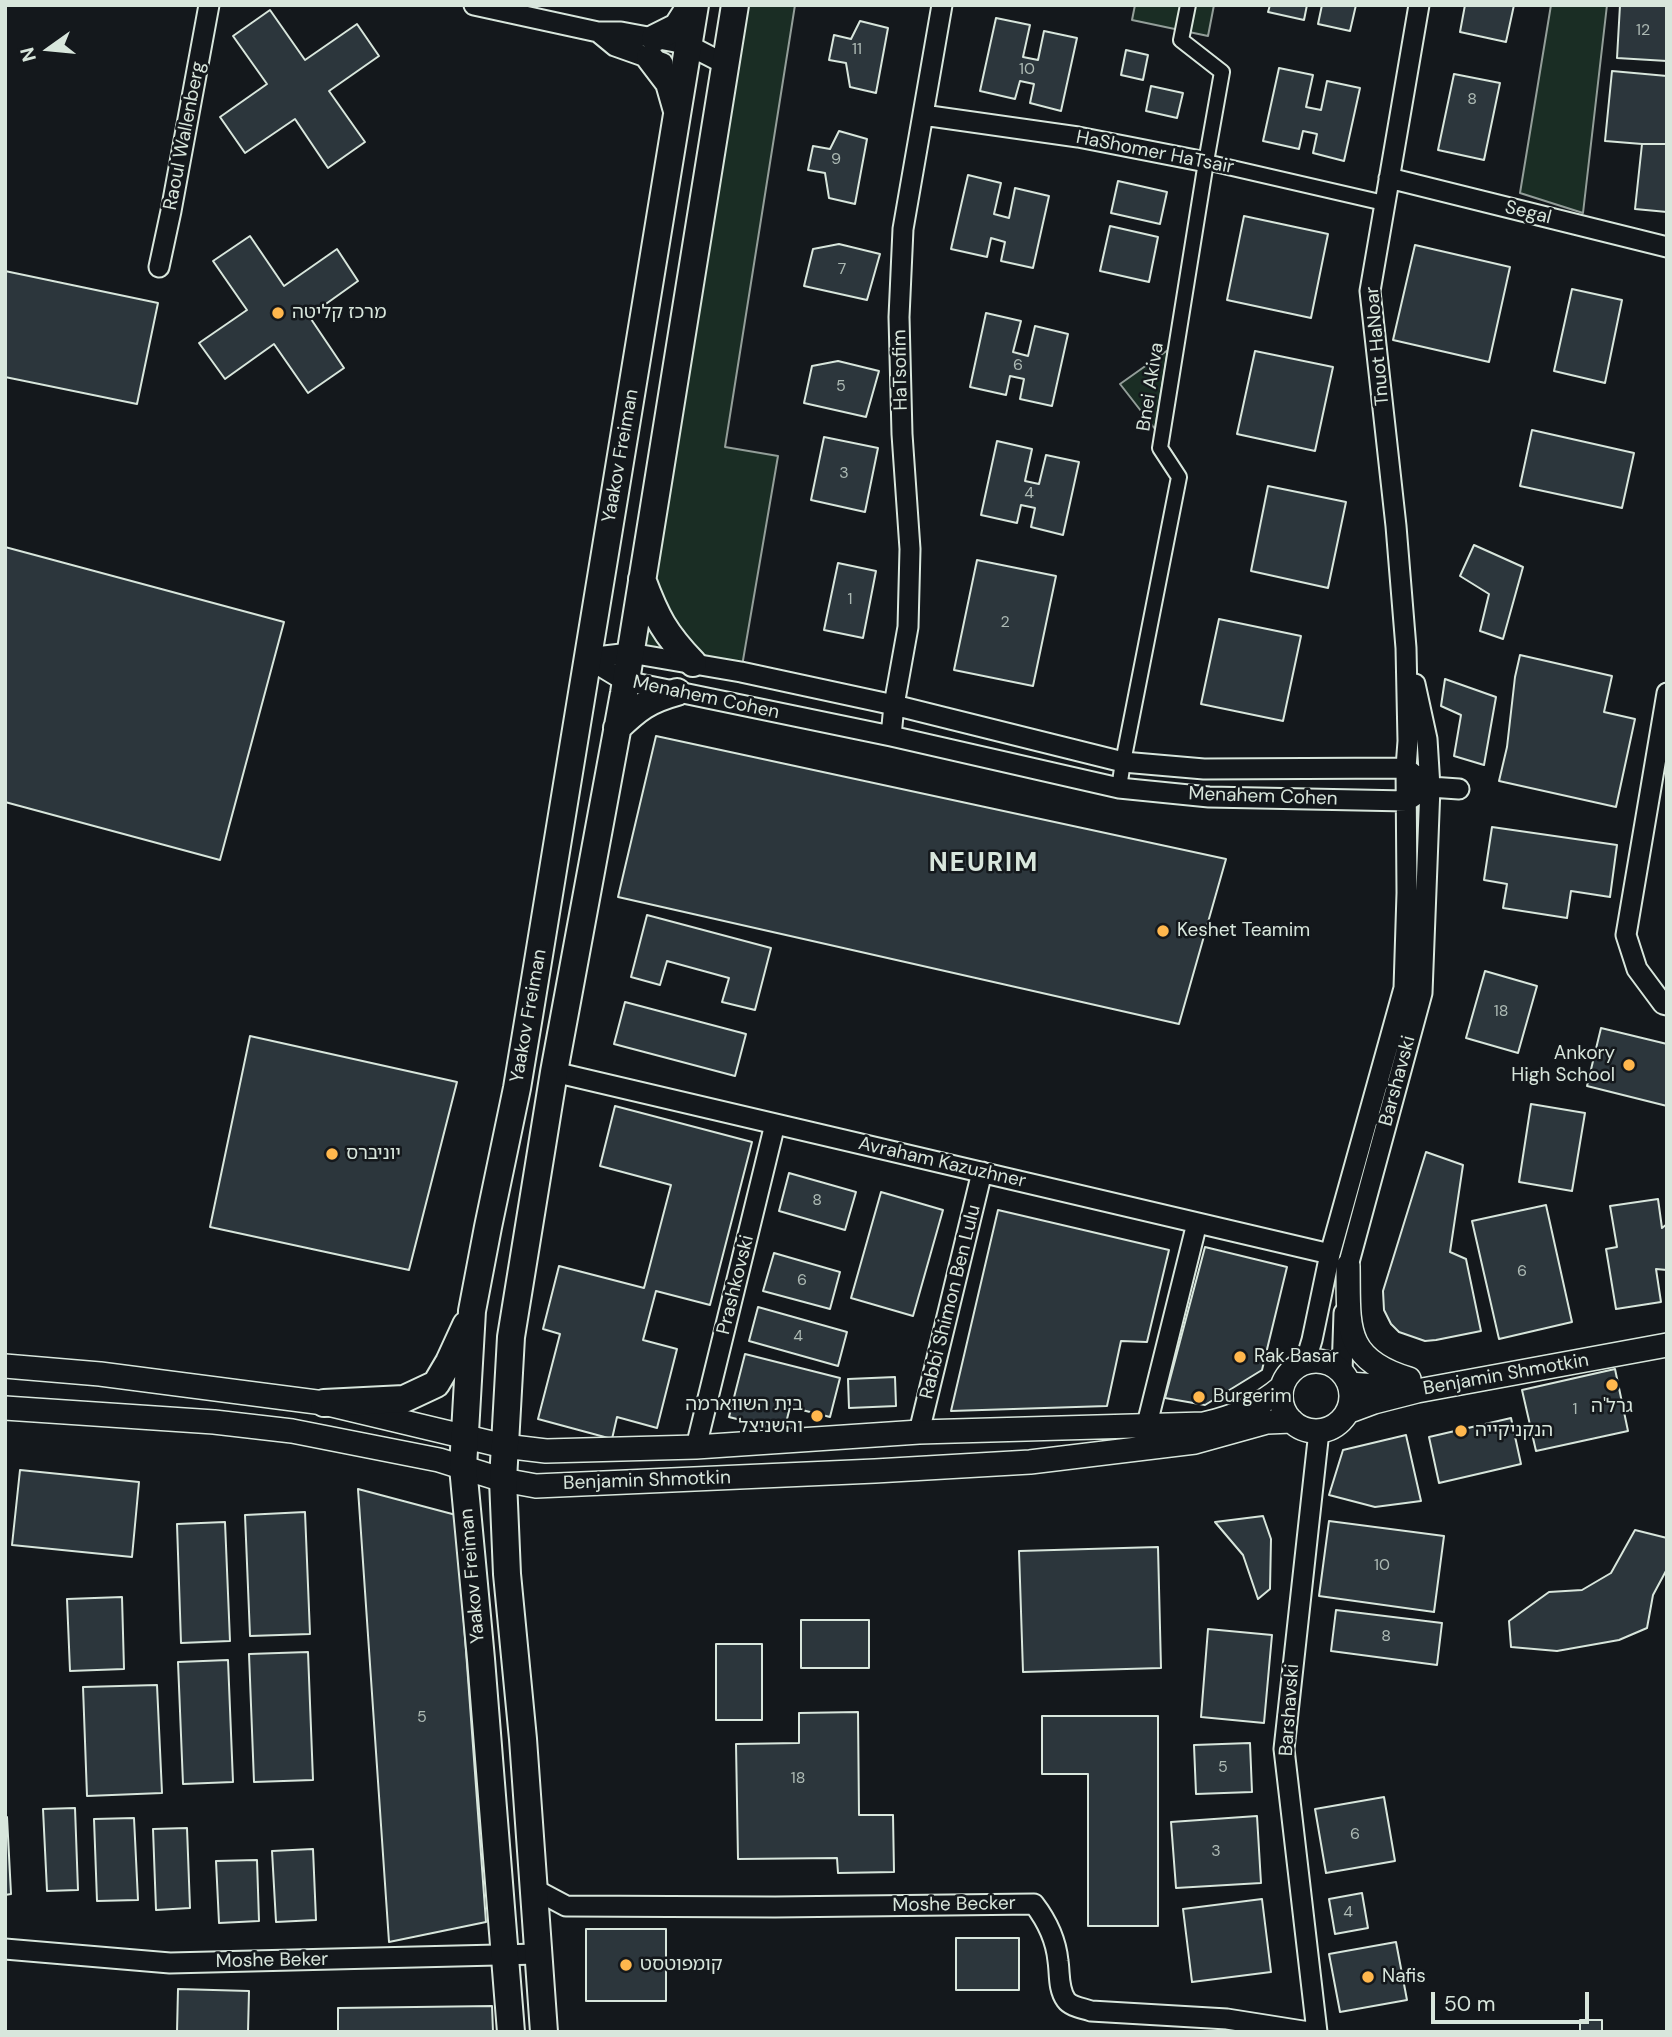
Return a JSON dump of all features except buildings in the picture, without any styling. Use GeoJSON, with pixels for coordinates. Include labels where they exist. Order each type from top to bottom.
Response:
{"type":"FeatureCollection","features":[{"type":"Feature","properties":{"kind":"main road"},"geometry":{"type":"LineString","coordinates":[[678,113],[669,83],[653,48],[677,27],[693,5]]}},
{"type":"Feature","properties":{"kind":"main road","name":"Yaakov Freiman"},"geometry":{"type":"LineString","coordinates":[[512,2032],[463,1467],[472,1311],[517,1088],[554,871],[678,113],[693,5]]}},
{"type":"Feature","properties":{"kind":"main road","name":"Yaakov Freiman"},"geometry":{"type":"LineString","coordinates":[[544,2032],[523,1739],[507,1574],[503,1480],[511,1337],[554,1072],[630,653],[735,5]]}},
{"type":"Feature","properties":{"kind":"main road"},"geometry":{"type":"LineString","coordinates":[[642,579],[663,629],[692,663]]}},
{"type":"Feature","properties":{"kind":"main road"},"geometry":{"type":"LineString","coordinates":[[617,728],[643,705],[677,692]]}},
{"type":"Feature","properties":{"kind":"main road"},"geometry":{"type":"LineString","coordinates":[[324,1403],[404,1399],[436,1384],[472,1311]]}},
{"type":"Feature","properties":{"kind":"street","name":"Raoul Wallenberg"},"geometry":{"type":"LineString","coordinates":[[159,267],[209,5]]}},
{"type":"Feature","properties":{"kind":"street"},"geometry":{"type":"LineString","coordinates":[[474,5],[597,33],[621,32],[653,48],[725,64]]}},
{"type":"Feature","properties":{"kind":"street","name":"HaTsofim"},"geometry":{"type":"LineString","coordinates":[[891,736],[908,627],[910,549],[902,434],[900,328],[903,229],[942,5]]}},
{"type":"Feature","properties":{"kind":"street","name":"Bnei Akiva"},"geometry":{"type":"LineString","coordinates":[[1119,788],[1179,477],[1160,448],[1222,72],[1181,40],[1188,5]]}},
{"type":"Feature","properties":{"kind":"street","name":"Tnuot HaNoar"},"geometry":{"type":"LineString","coordinates":[[1407,801],[1406,648],[1395,512],[1370,290],[1419,5]]}},
{"type":"Feature","properties":{"kind":"street","name":"HaShomer HaTsair"},"geometry":{"type":"LineString","coordinates":[[923,115],[1078,138],[1206,162],[1384,203]]}},
{"type":"Feature","properties":{"kind":"street","name":"Segal"},"geometry":{"type":"LineString","coordinates":[[1389,178],[1667,247]]}},
{"type":"Feature","properties":{"kind":"street","name":"Tnuot HaNoar"},"geometry":{"type":"LineString","coordinates":[[1406,648],[1427,739],[1430,787]]}},
{"type":"Feature","properties":{"kind":"street","name":"Menahem Cohen"},"geometry":{"type":"LineString","coordinates":[[587,658],[630,653],[741,672],[894,705],[1123,762],[1204,769],[1406,768]]}},
{"type":"Feature","properties":{"kind":"street","name":"Menahem Cohen"},"geometry":{"type":"LineString","coordinates":[[587,658],[625,681],[891,736],[1119,788],[1209,797],[1407,801]]}},
{"type":"Feature","properties":{"kind":"street"},"geometry":{"type":"LineString","coordinates":[[1667,693],[1626,935],[1637,969],[1667,1006]]}},
{"type":"Feature","properties":{"kind":"street"},"geometry":{"type":"LineString","coordinates":[[1406,768],[1430,787],[1459,789]]}},
{"type":"Feature","properties":{"kind":"street"},"geometry":{"type":"LineString","coordinates":[[1407,801],[1430,787]]}},
{"type":"Feature","properties":{"kind":"street","name":"Barshavski"},"geometry":{"type":"LineString","coordinates":[[1305,1363],[1422,993],[1430,787]]}},
{"type":"Feature","properties":{"kind":"street","name":"Barshavski"},"geometry":{"type":"LineString","coordinates":[[1345,1378],[1339,1260],[1404,988],[1407,801]]}},
{"type":"Feature","properties":{"kind":"street","name":"Avraham Kazuzhner"},"geometry":{"type":"LineString","coordinates":[[554,1072],[1197,1223],[1339,1260]]}},
{"type":"Feature","properties":{"kind":"street","name":"Prashkovski"},"geometry":{"type":"LineString","coordinates":[[696,1447],[775,1124]]}},
{"type":"Feature","properties":{"kind":"street","name":"Rabbi Shimon Ben Lulu"},"geometry":{"type":"LineString","coordinates":[[919,1432],[982,1172]]}},
{"type":"Feature","properties":{"kind":"street"},"geometry":{"type":"LineString","coordinates":[[1144,1450],[1147,1424],[1197,1223]]}},
{"type":"Feature","properties":{"kind":"street"},"geometry":{"type":"LineString","coordinates":[[1339,1260],[1349,1326],[1361,1353],[1390,1373],[1412,1380]]}},
{"type":"Feature","properties":{"kind":"street","name":"Benjamin Shmotkin"},"geometry":{"type":"LineString","coordinates":[[1345,1378],[1376,1386],[1667,1334]]}},
{"type":"Feature","properties":{"kind":"street","name":"Benjamin Shmotkin"},"geometry":{"type":"LineString","coordinates":[[1347,1412],[1417,1391],[1667,1345]]}},
{"type":"Feature","properties":{"kind":"street"},"geometry":{"type":"LineString","coordinates":[[1321,1361],[1328,1363],[1345,1378],[1351,1393],[1347,1412],[1335,1425],[1319,1431],[1304,1429],[1292,1421],[1283,1405],[1282,1387],[1291,1372],[1305,1363],[1321,1361]]}},
{"type":"Feature","properties":{"kind":"street","name":"Benjamin Shmotkin"},"geometry":{"type":"LineString","coordinates":[[5,1366],[100,1374],[324,1403],[504,1446],[547,1451],[696,1447],[919,1432],[1204,1424],[1232,1417],[1268,1399],[1282,1387]]}},
{"type":"Feature","properties":{"kind":"street","name":"Benjamin Shmotkin"},"geometry":{"type":"LineString","coordinates":[[5,1408],[214,1422],[292,1431],[415,1454],[503,1480],[536,1486],[1030,1462],[1144,1450],[1195,1442],[1267,1422],[1292,1421]]}},
{"type":"Feature","properties":{"kind":"street","name":"Barshavski"},"geometry":{"type":"LineString","coordinates":[[1317,2032],[1284,1749],[1319,1431]]}},
{"type":"Feature","properties":{"kind":"street","name":"Moshe Becker"},"geometry":{"type":"LineString","coordinates":[[534,1889],[566,1906],[824,1907],[1034,1904],[1045,1918],[1058,1958],[1060,1986],[1066,2001],[1073,2006],[1091,2011],[1227,2019],[1309,2032]]}},
{"type":"Feature","properties":{"kind":"street"},"geometry":{"type":"LineString","coordinates":[[537,1927],[566,1906]]}},
{"type":"Feature","properties":{"kind":"street","name":"Moshe Beker"},"geometry":{"type":"LineString","coordinates":[[5,1949],[170,1963],[538,1954]]}},
{"type":"Feature","properties":{"kind":"green space"},"geometry":{"type":"Polygon","coordinates":[[[735,5],[795,5],[725,447],[778,456],[741,672],[630,653],[735,5]]]}},
{"type":"Feature","properties":{"kind":"green space"},"geometry":{"type":"Polygon","coordinates":[[[1135,5],[1214,5],[1208,36],[1132,20],[1135,5]]]}},
{"type":"Feature","properties":{"kind":"green space"},"geometry":{"type":"Polygon","coordinates":[[[1551,5],[1607,5],[1583,213],[1520,193],[1551,5]]]}},
{"type":"Feature","properties":{"kind":"green space"},"geometry":{"type":"Polygon","coordinates":[[[1168,350],[1155,429],[1120,384],[1168,350]]]}},
{"type":"Feature","properties":{"kind":"place","name":"מרכז קליטה"},"geometry":{"type":"Point","coordinates":[278,313]}},
{"type":"Feature","properties":{"kind":"place","name":"Keshet Teamim"},"geometry":{"type":"Point","coordinates":[1163,931]}},
{"type":"Feature","properties":{"kind":"place","name":"Ankory High School"},"geometry":{"type":"Point","coordinates":[1629,1065]}},
{"type":"Feature","properties":{"kind":"place","name":"יוניברס"},"geometry":{"type":"Point","coordinates":[332,1154]}},
{"type":"Feature","properties":{"kind":"place","name":"Rak Basar"},"geometry":{"type":"Point","coordinates":[1240,1357]}},
{"type":"Feature","properties":{"kind":"place","name":"גרל'ה"},"geometry":{"type":"Point","coordinates":[1612,1385]}},
{"type":"Feature","properties":{"kind":"place","name":"Burgerim"},"geometry":{"type":"Point","coordinates":[1199,1397]}},
{"type":"Feature","properties":{"kind":"place","name":"בית השווארמה והשניצל"},"geometry":{"type":"Point","coordinates":[817,1416]}},
{"type":"Feature","properties":{"kind":"place","name":"הנקניקייה"},"geometry":{"type":"Point","coordinates":[1461,1431]}},
{"type":"Feature","properties":{"kind":"place","name":"קומפוטסט"},"geometry":{"type":"Point","coordinates":[626,1965]}},
{"type":"Feature","properties":{"kind":"place","name":"Nafis"},"geometry":{"type":"Point","coordinates":[1368,1977]}},
{"type":"Feature","properties":{"kind":"district","name":"NEURIM"},"geometry":{"type":"Point","coordinates":[984,864]}}]}
